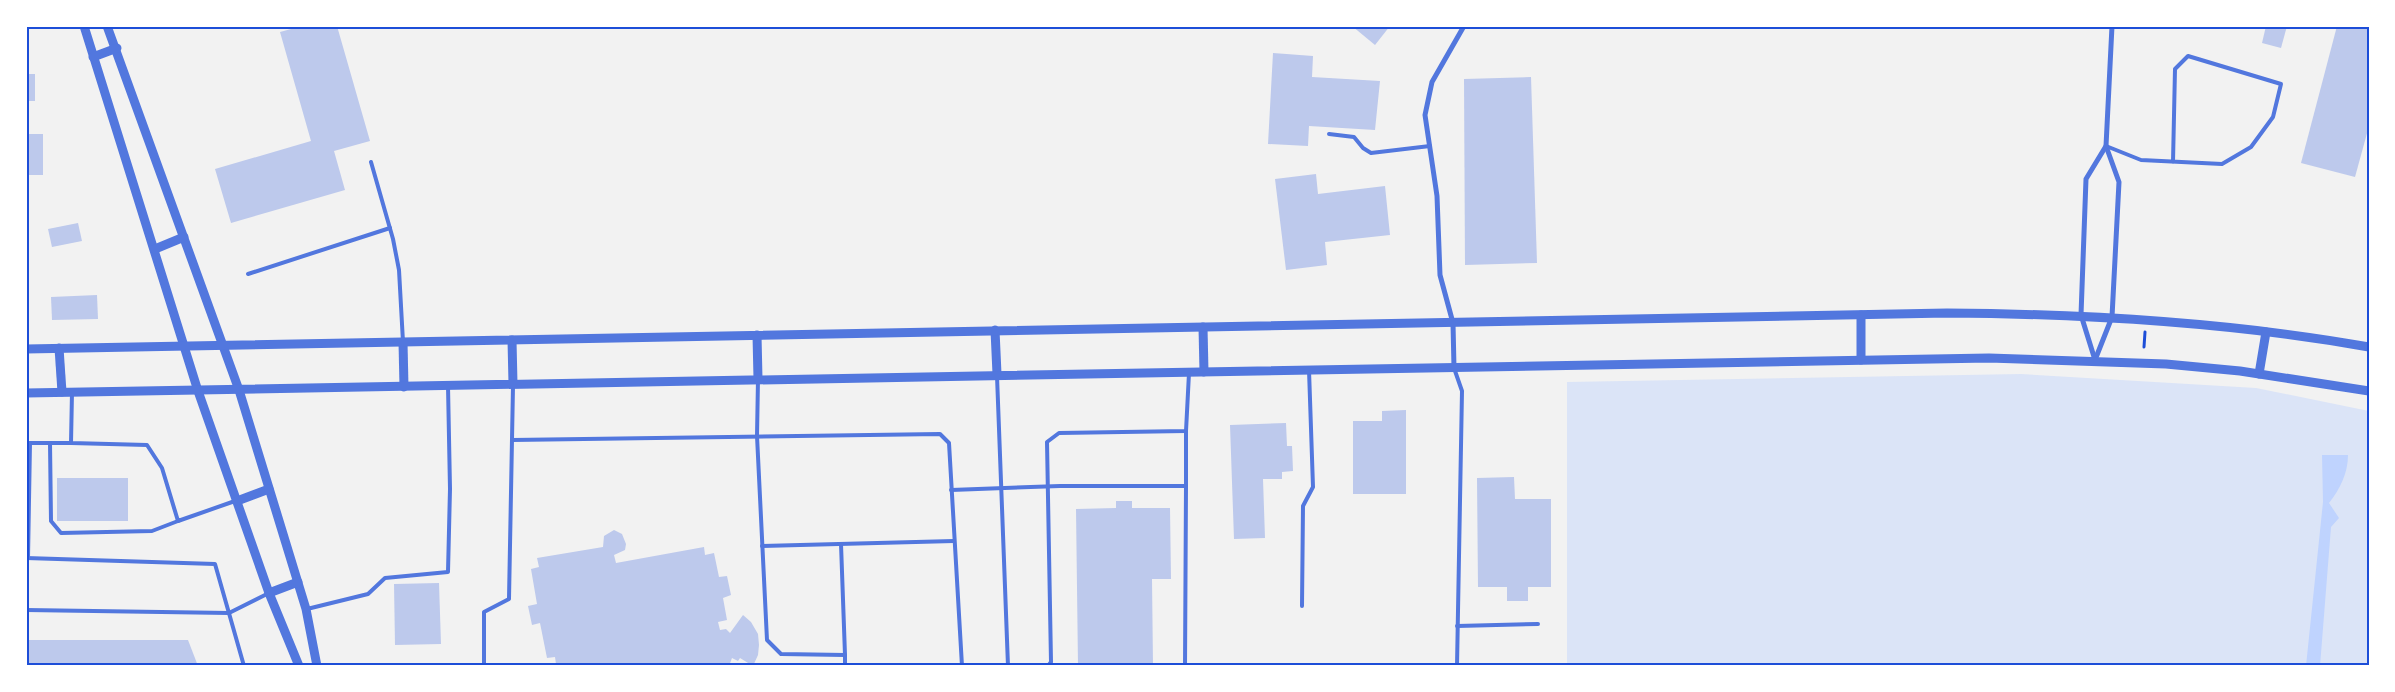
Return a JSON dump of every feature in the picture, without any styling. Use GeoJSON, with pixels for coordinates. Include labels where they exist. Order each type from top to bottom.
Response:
{"type":"FeatureCollection","features":[{"type":"Feature","properties":{"kind":"street"},"geometry":{"type":"LineString","coordinates":[[84,26],[186,345],[198,391],[268,593],[299,666]]}},
{"type":"Feature","properties":{"kind":"street"},"geometry":{"type":"LineString","coordinates":[[107,26],[239,390],[306,609],[317,666]]}},
{"type":"Feature","properties":{"kind":"street"},"geometry":{"type":"LineString","coordinates":[[1454,368],[1453,323],[1440,275],[1437,196],[1425,115],[1432,82],[1464,26]]}},
{"type":"Feature","properties":{"kind":"street"},"geometry":{"type":"LineString","coordinates":[[2095,360],[2112,317],[2119,182],[2106,146],[2112,26]]}},
{"type":"Feature","properties":{"kind":"street"},"geometry":{"type":"LineString","coordinates":[[93,57],[116,48]]}},
{"type":"Feature","properties":{"kind":"street"},"geometry":{"type":"LineString","coordinates":[[2095,360],[2081,315],[2086,179],[2106,146]]}},
{"type":"Feature","properties":{"kind":"street"},"geometry":{"type":"LineString","coordinates":[[154,248],[184,237]]}},
{"type":"Feature","properties":{"kind":"street"},"geometry":{"type":"LineString","coordinates":[[26,349],[1946,313],[2081,315],[2205,324],[2369,347]]}},
{"type":"Feature","properties":{"kind":"street"},"geometry":{"type":"LineString","coordinates":[[1861,315],[1861,360]]}},
{"type":"Feature","properties":{"kind":"street"},"geometry":{"type":"LineString","coordinates":[[1203,328],[1204,372]]}},
{"type":"Feature","properties":{"kind":"street"},"geometry":{"type":"LineString","coordinates":[[996,330],[997,374]]}},
{"type":"Feature","properties":{"kind":"street"},"geometry":{"type":"LineString","coordinates":[[2259,374],[2266,332]]}},
{"type":"Feature","properties":{"kind":"street"},"geometry":{"type":"LineString","coordinates":[[758,335],[758,379]]}},
{"type":"Feature","properties":{"kind":"street"},"geometry":{"type":"LineString","coordinates":[[512,340],[513,384]]}},
{"type":"Feature","properties":{"kind":"street"},"geometry":{"type":"LineString","coordinates":[[403,342],[404,387]]}},
{"type":"Feature","properties":{"kind":"street"},"geometry":{"type":"LineString","coordinates":[[59,348],[67,392]]}},
{"type":"Feature","properties":{"kind":"street"},"geometry":{"type":"LineString","coordinates":[[26,393],[997,374],[1989,358],[2095,360],[2166,364],[2259,374],[2369,392]]}},
{"type":"Feature","properties":{"kind":"street"},"geometry":{"type":"LineString","coordinates":[[236,501],[269,489]]}},
{"type":"Feature","properties":{"kind":"street"},"geometry":{"type":"LineString","coordinates":[[268,593],[298,582]]}},
{"type":"Feature","properties":{"kind":"lane"},"geometry":{"type":"LineString","coordinates":[[2106,146],[2141,160],[2173,162],[2222,164],[2251,147],[2273,117],[2282,84],[2188,56],[2175,69],[2173,162]]}},
{"type":"Feature","properties":{"kind":"lane"},"geometry":{"type":"LineString","coordinates":[[1328,134],[1354,137],[1371,154],[1430,146]]}},
{"type":"Feature","properties":{"kind":"lane"},"geometry":{"type":"LineString","coordinates":[[371,162],[390,228],[399,270],[403,342]]}},
{"type":"Feature","properties":{"kind":"lane"},"geometry":{"type":"LineString","coordinates":[[248,274],[390,228]]}},
{"type":"Feature","properties":{"kind":"lane"},"geometry":{"type":"LineString","coordinates":[[1454,368],[1462,391],[1456,666]]}},
{"type":"Feature","properties":{"kind":"lane"},"geometry":{"type":"LineString","coordinates":[[1302,606],[1303,506],[1313,487],[1309,370]]}},
{"type":"Feature","properties":{"kind":"lane"},"geometry":{"type":"LineString","coordinates":[[1185,666],[1186,431],[1189,372]]}},
{"type":"Feature","properties":{"kind":"lane"},"geometry":{"type":"LineString","coordinates":[[997,374],[1008,666]]}},
{"type":"Feature","properties":{"kind":"lane"},"geometry":{"type":"LineString","coordinates":[[758,379],[757,436],[767,640],[781,654],[845,655]]}},
{"type":"Feature","properties":{"kind":"lane"},"geometry":{"type":"LineString","coordinates":[[484,666],[484,612],[509,599],[513,384]]}},
{"type":"Feature","properties":{"kind":"lane"},"geometry":{"type":"LineString","coordinates":[[306,609],[368,594],[385,578],[448,572],[450,488],[448,386]]}},
{"type":"Feature","properties":{"kind":"lane"},"geometry":{"type":"LineString","coordinates":[[67,392],[72,443]]}},
{"type":"Feature","properties":{"kind":"lane"},"geometry":{"type":"LineString","coordinates":[[1048,666],[1051,662],[1047,442],[1059,433],[1186,431]]}},
{"type":"Feature","properties":{"kind":"lane"},"geometry":{"type":"LineString","coordinates":[[512,440],[940,434],[949,443],[962,666]]}},
{"type":"Feature","properties":{"kind":"lane"},"geometry":{"type":"LineString","coordinates":[[178,521],[162,468],[147,444],[28,443],[27,558],[215,564],[244,666]]}},
{"type":"Feature","properties":{"kind":"lane"},"geometry":{"type":"LineString","coordinates":[[50,443],[50,521],[61,533],[152,531],[236,501]]}},
{"type":"Feature","properties":{"kind":"lane"},"geometry":{"type":"LineString","coordinates":[[951,490],[1002,487],[1186,486]]}},
{"type":"Feature","properties":{"kind":"lane"},"geometry":{"type":"LineString","coordinates":[[762,546],[954,541]]}},
{"type":"Feature","properties":{"kind":"lane"},"geometry":{"type":"LineString","coordinates":[[841,544],[845,666]]}},
{"type":"Feature","properties":{"kind":"lane"},"geometry":{"type":"LineString","coordinates":[[26,610],[229,613],[268,593]]}},
{"type":"Feature","properties":{"kind":"lane"},"geometry":{"type":"LineString","coordinates":[[1457,626],[1538,624]]}},
{"type":"Feature","properties":{"kind":"path"},"geometry":{"type":"LineString","coordinates":[[2144,347],[2145,330]]}},
{"type":"Feature","properties":{"kind":"shaded area"},"geometry":{"type":"Polygon","coordinates":[[[2021,374],[2256,388],[2369,411],[2369,666],[1567,666],[1567,382],[2021,374]]]}},
{"type":"Feature","properties":{"kind":"water"},"geometry":{"type":"Polygon","coordinates":[[[2322,455],[2348,455],[2348,462],[2343,480],[2329,503],[2339,518],[2331,527],[2320,666],[2306,666],[2323,502],[2322,455]]]}},
{"type":"Feature","properties":{"kind":"building"},"geometry":{"type":"Polygon","coordinates":[[[302,26],[337,26],[370,141],[334,151],[345,190],[231,223],[215,169],[311,141],[280,32],[302,26]]]}},
{"type":"Feature","properties":{"kind":"building"},"geometry":{"type":"Polygon","coordinates":[[[1352,26],[1390,26],[1375,45],[1352,26]]]}},
{"type":"Feature","properties":{"kind":"building"},"geometry":{"type":"Polygon","coordinates":[[[2266,26],[2287,26],[2281,48],[2262,43],[2266,26]]]}},
{"type":"Feature","properties":{"kind":"building"},"geometry":{"type":"Polygon","coordinates":[[[2337,26],[2369,26],[2369,126],[2355,177],[2301,163],[2337,26]]]}},
{"type":"Feature","properties":{"kind":"building"},"geometry":{"type":"Polygon","coordinates":[[[1273,53],[1313,56],[1312,77],[1380,81],[1375,130],[1309,126],[1308,146],[1268,144],[1273,53]]]}},
{"type":"Feature","properties":{"kind":"building"},"geometry":{"type":"Polygon","coordinates":[[[26,74],[35,74],[35,101],[26,101],[26,74]]]}},
{"type":"Feature","properties":{"kind":"building"},"geometry":{"type":"Polygon","coordinates":[[[1531,77],[1537,263],[1465,265],[1464,79],[1531,77]]]}},
{"type":"Feature","properties":{"kind":"building"},"geometry":{"type":"Polygon","coordinates":[[[26,134],[43,134],[43,175],[26,175],[26,134]]]}},
{"type":"Feature","properties":{"kind":"building"},"geometry":{"type":"Polygon","coordinates":[[[1316,174],[1318,194],[1385,186],[1390,235],[1325,242],[1327,265],[1286,270],[1275,179],[1316,174]]]}},
{"type":"Feature","properties":{"kind":"building"},"geometry":{"type":"Polygon","coordinates":[[[78,223],[82,241],[52,247],[48,229],[78,223]]]}},
{"type":"Feature","properties":{"kind":"building"},"geometry":{"type":"Polygon","coordinates":[[[97,295],[98,319],[52,320],[51,297],[97,295]]]}},
{"type":"Feature","properties":{"kind":"building"},"geometry":{"type":"Polygon","coordinates":[[[1406,410],[1406,494],[1353,494],[1353,421],[1382,421],[1382,411],[1406,410]]]}},
{"type":"Feature","properties":{"kind":"building"},"geometry":{"type":"Polygon","coordinates":[[[1286,423],[1287,446],[1292,446],[1293,471],[1282,472],[1282,479],[1263,479],[1265,538],[1234,539],[1230,425],[1286,423]]]}},
{"type":"Feature","properties":{"kind":"building"},"geometry":{"type":"Polygon","coordinates":[[[1514,477],[1515,499],[1551,499],[1551,587],[1528,587],[1528,601],[1507,601],[1507,587],[1478,587],[1477,478],[1514,477]]]}},
{"type":"Feature","properties":{"kind":"building"},"geometry":{"type":"Polygon","coordinates":[[[57,478],[128,478],[128,521],[57,521],[57,478]]]}},
{"type":"Feature","properties":{"kind":"building"},"geometry":{"type":"Polygon","coordinates":[[[1116,501],[1132,501],[1132,508],[1170,508],[1171,579],[1152,579],[1153,666],[1078,666],[1076,509],[1116,508],[1116,501]]]}},
{"type":"Feature","properties":{"kind":"building"},"geometry":{"type":"Polygon","coordinates":[[[614,530],[622,534],[626,544],[625,550],[614,555],[616,563],[704,547],[705,555],[714,553],[719,577],[727,576],[731,595],[723,598],[727,620],[718,622],[720,630],[726,629],[730,633],[743,615],[751,622],[758,634],[759,645],[758,655],[753,666],[740,658],[738,661],[732,658],[729,666],[549,666],[556,664],[555,657],[547,658],[540,623],[532,625],[528,606],[537,604],[531,569],[539,567],[537,558],[603,547],[604,536],[614,530]]]}},
{"type":"Feature","properties":{"kind":"building"},"geometry":{"type":"Polygon","coordinates":[[[439,583],[441,644],[395,645],[394,584],[439,583]]]}},
{"type":"Feature","properties":{"kind":"building"},"geometry":{"type":"Polygon","coordinates":[[[26,640],[188,640],[198,666],[26,666],[26,640]]]}}]}
